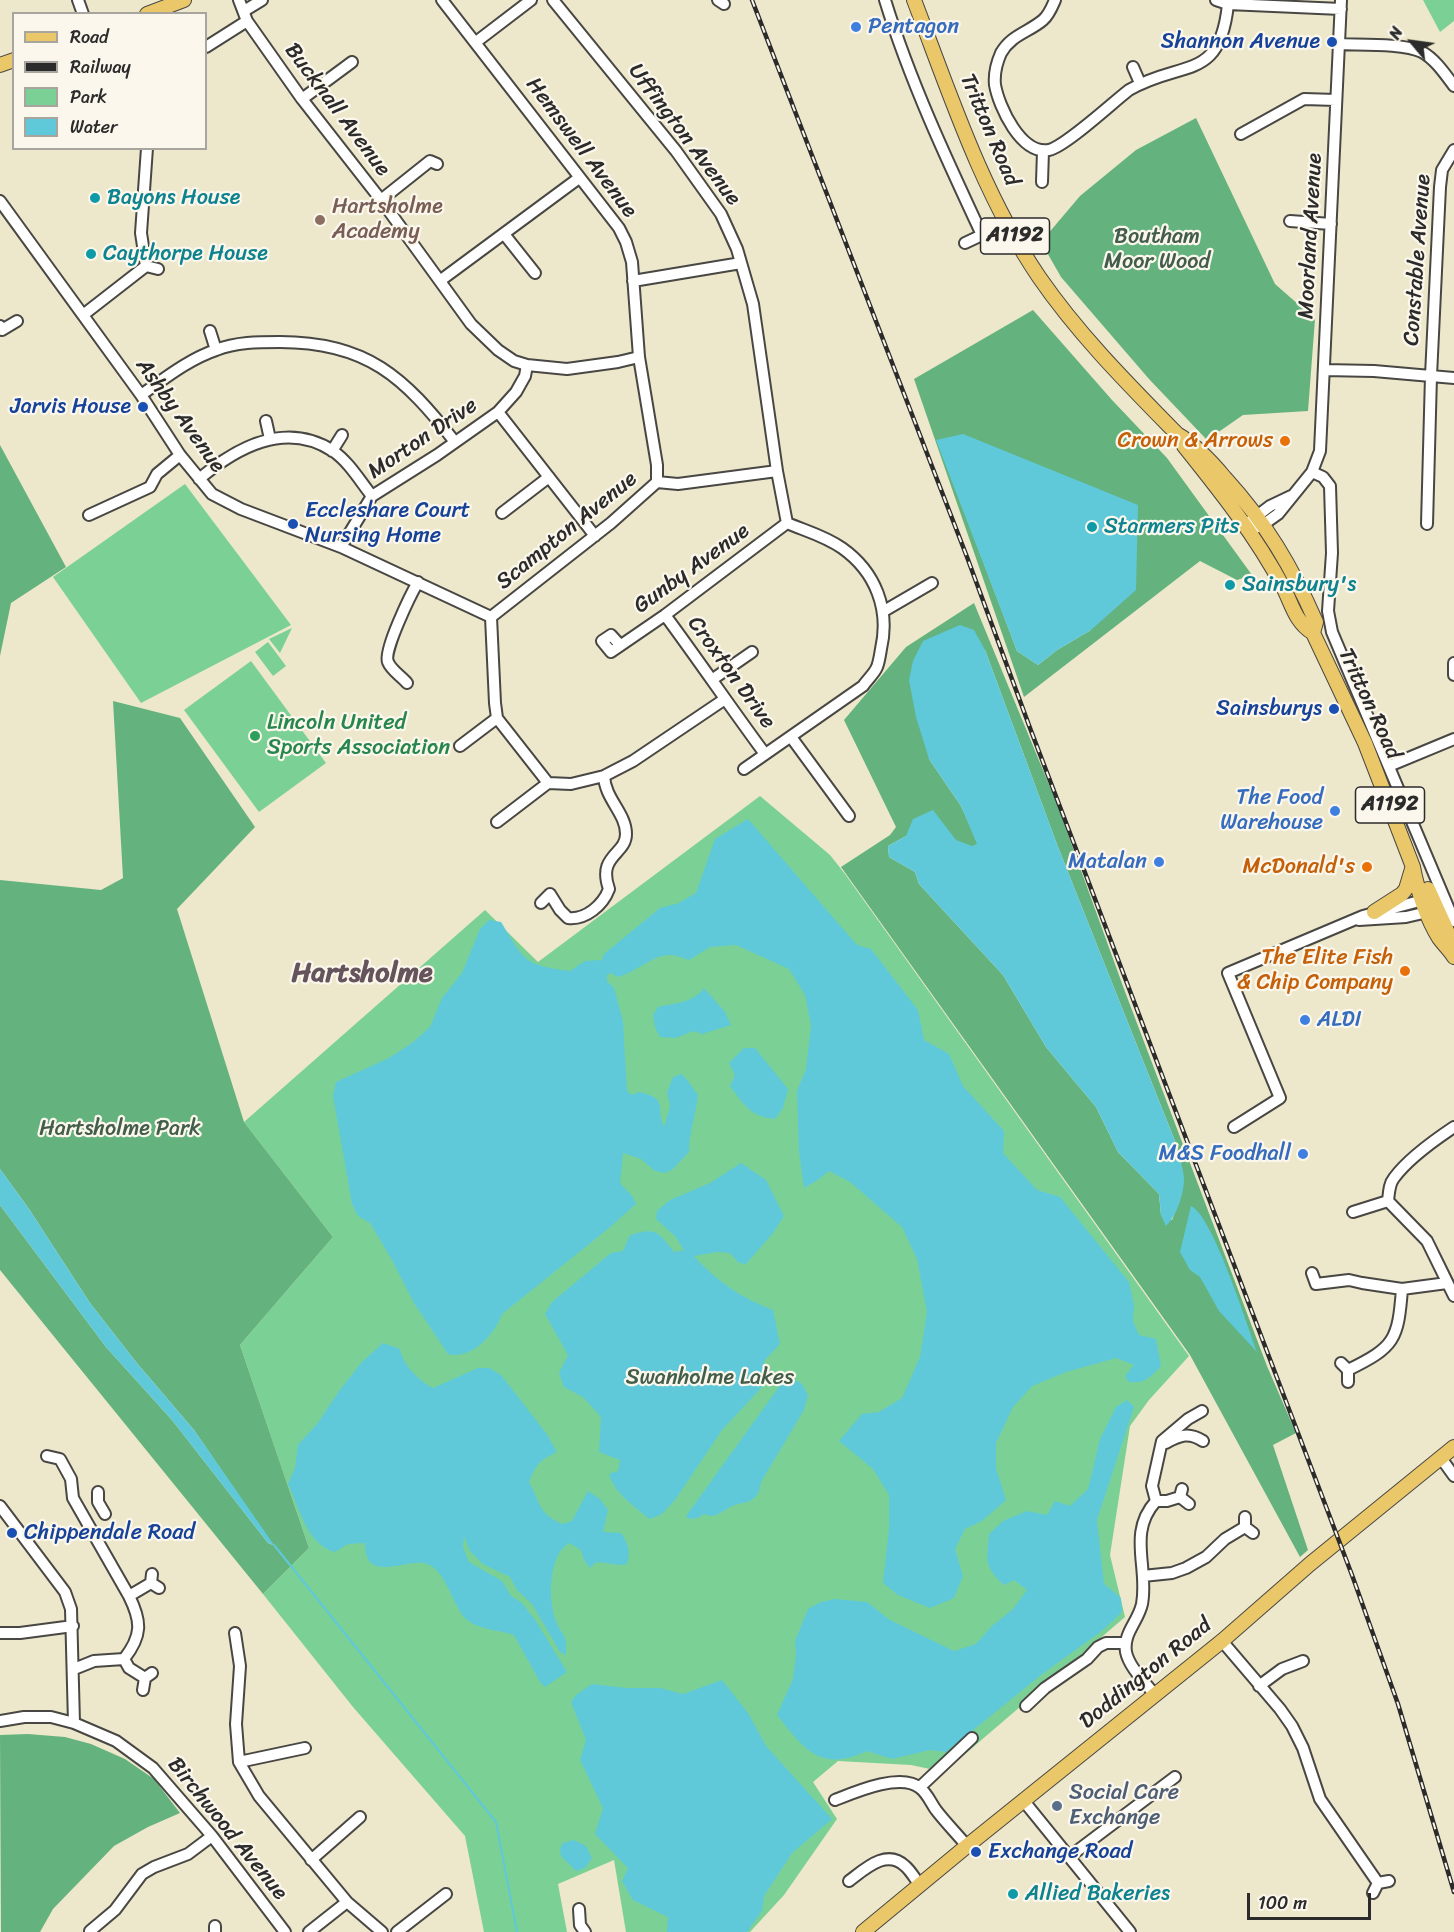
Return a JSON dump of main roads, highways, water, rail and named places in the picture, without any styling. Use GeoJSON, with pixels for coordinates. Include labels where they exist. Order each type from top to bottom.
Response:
{"type":"FeatureCollection","features":[{"type":"Feature","properties":{"kind":"main road"},"geometry":{"type":"LineString","coordinates":[[152,12],[184,0]]}},
{"type":"Feature","properties":{"kind":"main road","name":"Tritton Road"},"geometry":{"type":"LineString","coordinates":[[914,0],[970,146],[1018,243],[1039,277],[1086,339],[1178,434],[1190,441],[1206,457],[1260,519],[1281,550],[1316,622],[1312,633]]}},
{"type":"Feature","properties":{"kind":"main road","name":"Tritton Road"},"geometry":{"type":"LineString","coordinates":[[1178,434],[1184,447],[1209,476],[1247,528],[1302,626],[1312,633],[1365,743],[1413,867],[1416,885],[1430,905],[1440,938],[1453,955]]}},
{"type":"Feature","properties":{"kind":"main road"},"geometry":{"type":"LineString","coordinates":[[1281,550],[1281,566],[1291,585],[1287,601]]}},
{"type":"Feature","properties":{"kind":"main road"},"geometry":{"type":"LineString","coordinates":[[1374,912],[1404,891],[1413,867]]}},
{"type":"Feature","properties":{"kind":"main road","name":"Doddington Road"},"geometry":{"type":"LineString","coordinates":[[863,1932],[1222,1641],[1310,1564],[1454,1447]]}},
{"type":"Feature","properties":{"kind":"water"},"geometry":{"type":"Polygon","coordinates":[[[963,434],[1138,505],[1136,590],[1091,630],[1057,650],[1038,665],[1017,651],[936,440],[963,434]]]}},
{"type":"Feature","properties":{"kind":"water"},"geometry":{"type":"Polygon","coordinates":[[[960,625],[974,630],[985,650],[1058,847],[1177,1146],[1184,1184],[1177,1210],[1166,1226],[1161,1215],[1159,1194],[1118,1152],[1096,1107],[1046,1047],[1003,975],[919,884],[915,872],[889,857],[888,846],[906,836],[913,819],[933,810],[956,840],[972,846],[977,844],[961,806],[929,759],[916,717],[909,680],[913,661],[923,641],[960,625]]]}},
{"type":"Feature","properties":{"kind":"water"},"geometry":{"type":"Polygon","coordinates":[[[748,819],[857,945],[871,949],[918,1010],[924,1040],[949,1054],[963,1086],[1004,1131],[1003,1153],[1037,1190],[1060,1197],[1129,1282],[1134,1305],[1133,1321],[1139,1335],[1156,1339],[1161,1366],[1143,1381],[1129,1382],[1125,1376],[1134,1365],[1116,1358],[1066,1372],[1032,1386],[1013,1407],[996,1443],[996,1468],[1006,1500],[982,1521],[965,1529],[955,1549],[963,1576],[954,1598],[930,1608],[898,1595],[883,1583],[889,1528],[889,1495],[873,1469],[839,1441],[862,1414],[879,1412],[902,1398],[920,1357],[927,1312],[917,1259],[902,1227],[850,1182],[829,1171],[804,1188],[799,1152],[797,1091],[806,1069],[811,1025],[805,995],[789,969],[736,945],[710,947],[689,960],[665,955],[618,977],[611,973],[607,975],[607,981],[614,988],[623,1021],[627,1091],[632,1095],[639,1092],[655,1098],[660,1105],[664,1127],[670,1106],[667,1093],[673,1077],[681,1074],[698,1095],[689,1152],[673,1169],[665,1173],[655,1171],[641,1159],[623,1153],[620,1183],[636,1204],[502,1314],[494,1330],[474,1349],[457,1355],[448,1354],[414,1303],[370,1223],[358,1216],[352,1204],[333,1096],[336,1082],[389,1058],[412,1043],[430,1027],[442,998],[462,973],[480,929],[489,920],[501,922],[521,953],[534,963],[570,971],[585,961],[602,960],[604,954],[660,908],[679,903],[696,893],[715,839],[748,819]]]}},
{"type":"Feature","properties":{"kind":"water"},"geometry":{"type":"Polygon","coordinates":[[[704,988],[725,1012],[731,1025],[702,1034],[693,1031],[676,1038],[660,1037],[653,1015],[658,1007],[689,1000],[704,988]]]}},
{"type":"Feature","properties":{"kind":"water"},"geometry":{"type":"Polygon","coordinates":[[[744,1048],[755,1048],[788,1089],[783,1108],[775,1119],[754,1113],[730,1086],[735,1075],[729,1063],[744,1048]]]}},
{"type":"Feature","properties":{"kind":"water"},"geometry":{"type":"Polygon","coordinates":[[[741,1163],[766,1180],[784,1216],[773,1233],[746,1264],[739,1263],[730,1253],[717,1252],[694,1256],[730,1288],[773,1310],[780,1344],[764,1361],[762,1387],[722,1430],[675,1500],[662,1514],[650,1519],[626,1500],[612,1481],[609,1474],[618,1471],[620,1460],[599,1452],[601,1417],[583,1397],[564,1387],[559,1373],[568,1355],[545,1314],[552,1302],[611,1253],[623,1251],[630,1235],[651,1231],[660,1235],[674,1252],[684,1250],[675,1236],[656,1219],[657,1211],[670,1200],[710,1183],[741,1163]]]}},
{"type":"Feature","properties":{"kind":"water"},"geometry":{"type":"Polygon","coordinates":[[[0,1169],[90,1303],[194,1430],[274,1545],[268,1543],[172,1420],[106,1347],[0,1205],[0,1169]]]}},
{"type":"Feature","properties":{"kind":"water"},"geometry":{"type":"Polygon","coordinates":[[[1191,1206],[1200,1214],[1219,1249],[1257,1352],[1219,1311],[1200,1277],[1190,1270],[1180,1252],[1191,1206]]]}},
{"type":"Feature","properties":{"kind":"water"},"geometry":{"type":"Polygon","coordinates":[[[383,1343],[400,1349],[404,1361],[412,1372],[433,1388],[478,1368],[489,1368],[501,1375],[546,1433],[557,1452],[539,1463],[529,1482],[544,1512],[562,1524],[572,1521],[588,1491],[600,1499],[608,1510],[603,1532],[621,1533],[625,1540],[629,1552],[627,1564],[595,1563],[590,1568],[581,1550],[569,1543],[557,1557],[552,1579],[552,1602],[556,1621],[565,1638],[566,1655],[560,1652],[532,1604],[517,1590],[510,1577],[483,1564],[470,1551],[464,1536],[463,1547],[469,1562],[502,1581],[511,1596],[522,1603],[536,1621],[567,1672],[545,1687],[514,1635],[483,1628],[466,1619],[444,1580],[434,1568],[418,1563],[379,1567],[367,1556],[365,1543],[348,1544],[335,1552],[325,1548],[317,1541],[305,1524],[288,1484],[295,1468],[298,1445],[317,1424],[362,1362],[383,1343]]]}},
{"type":"Feature","properties":{"kind":"water"},"geometry":{"type":"Polygon","coordinates":[[[792,1378],[802,1384],[808,1395],[804,1410],[761,1482],[757,1496],[716,1515],[704,1514],[690,1519],[686,1516],[784,1380],[792,1378]]]}},
{"type":"Feature","properties":{"kind":"water"},"geometry":{"type":"Polygon","coordinates":[[[1127,1400],[1134,1407],[1097,1520],[1104,1584],[1121,1598],[1122,1612],[1103,1630],[1041,1675],[946,1752],[930,1750],[892,1759],[867,1751],[837,1759],[814,1754],[805,1747],[777,1715],[793,1679],[795,1641],[808,1609],[821,1602],[835,1599],[867,1602],[890,1620],[954,1651],[976,1644],[992,1626],[1013,1609],[1027,1590],[1014,1580],[1004,1585],[989,1567],[987,1557],[989,1534],[1003,1521],[1027,1511],[1047,1515],[1055,1501],[1070,1506],[1088,1489],[1100,1439],[1116,1407],[1127,1400]]]}},
{"type":"Feature","properties":{"kind":"water"},"geometry":{"type":"Polygon","coordinates":[[[722,1680],[748,1713],[766,1746],[832,1819],[792,1853],[764,1896],[762,1911],[747,1932],[667,1932],[668,1917],[633,1900],[622,1881],[628,1868],[595,1834],[603,1808],[580,1760],[586,1740],[571,1702],[576,1695],[592,1684],[626,1688],[660,1688],[683,1694],[722,1680]]]}},
{"type":"Feature","properties":{"kind":"water"},"geometry":{"type":"Polygon","coordinates":[[[574,1840],[586,1846],[592,1858],[585,1868],[576,1871],[561,1856],[560,1849],[563,1843],[574,1840]]]}},
{"type":"Feature","properties":{"kind":"waterway"},"geometry":{"type":"LineString","coordinates":[[274,1545],[496,1822],[517,1932]]}},
{"type":"Feature","properties":{"kind":"railway"},"geometry":{"type":"LineString","coordinates":[[752,0],[967,557],[1352,1575],[1398,1704],[1454,1892]]}},
{"type":"Feature","properties":{"kind":"place","name":"Pentagon"},"geometry":{"type":"Point","coordinates":[856,27]}},
{"type":"Feature","properties":{"kind":"place","name":"Shannon Avenue"},"geometry":{"type":"Point","coordinates":[1332,42]}},
{"type":"Feature","properties":{"kind":"place","name":"Bayons House"},"geometry":{"type":"Point","coordinates":[95,198]}},
{"type":"Feature","properties":{"kind":"place","name":"Hartsholme Academy"},"geometry":{"type":"Point","coordinates":[320,220]}},
{"type":"Feature","properties":{"kind":"place","name":"Caythorpe House"},"geometry":{"type":"Point","coordinates":[91,254]}},
{"type":"Feature","properties":{"kind":"place","name":"Jarvis House"},"geometry":{"type":"Point","coordinates":[143,407]}},
{"type":"Feature","properties":{"kind":"place","name":"Crown & Arrows"},"geometry":{"type":"Point","coordinates":[1285,441]}},
{"type":"Feature","properties":{"kind":"place","name":"Eccleshare Court Nursing Home"},"geometry":{"type":"Point","coordinates":[293,524]}},
{"type":"Feature","properties":{"kind":"place","name":"Starmers Pits"},"geometry":{"type":"Point","coordinates":[1092,527]}},
{"type":"Feature","properties":{"kind":"place","name":"Sainsbury's"},"geometry":{"type":"Point","coordinates":[1230,585]}},
{"type":"Feature","properties":{"kind":"place","name":"Sainsburys"},"geometry":{"type":"Point","coordinates":[1334,709]}},
{"type":"Feature","properties":{"kind":"place","name":"Lincoln United Sports Association"},"geometry":{"type":"Point","coordinates":[255,736]}},
{"type":"Feature","properties":{"kind":"place","name":"The Food Warehouse"},"geometry":{"type":"Point","coordinates":[1335,811]}},
{"type":"Feature","properties":{"kind":"place","name":"Matalan"},"geometry":{"type":"Point","coordinates":[1159,862]}},
{"type":"Feature","properties":{"kind":"place","name":"McDonald's"},"geometry":{"type":"Point","coordinates":[1367,867]}},
{"type":"Feature","properties":{"kind":"place","name":"The Elite Fish & Chip Company"},"geometry":{"type":"Point","coordinates":[1405,971]}},
{"type":"Feature","properties":{"kind":"place","name":"ALDI"},"geometry":{"type":"Point","coordinates":[1305,1020]}},
{"type":"Feature","properties":{"kind":"place","name":"M&S Foodhall"},"geometry":{"type":"Point","coordinates":[1303,1154]}},
{"type":"Feature","properties":{"kind":"place","name":"Chippendale Road"},"geometry":{"type":"Point","coordinates":[12,1533]}},
{"type":"Feature","properties":{"kind":"place","name":"Social Care Exchange"},"geometry":{"type":"Point","coordinates":[1057,1806]}},
{"type":"Feature","properties":{"kind":"place","name":"Exchange Road"},"geometry":{"type":"Point","coordinates":[976,1852]}},
{"type":"Feature","properties":{"kind":"place","name":"Allied Bakeries"},"geometry":{"type":"Point","coordinates":[1013,1894]}},
{"type":"Feature","properties":{"kind":"district","name":"Hartsholme"},"geometry":{"type":"Point","coordinates":[362,974]}},
{"type":"Feature","properties":{"kind":"park label","name":"Boutham Moor Wood"},"geometry":{"type":"Point","coordinates":[1157,250]}},
{"type":"Feature","properties":{"kind":"park label","name":"Hartsholme Park"},"geometry":{"type":"Point","coordinates":[120,1129]}},
{"type":"Feature","properties":{"kind":"park label","name":"Swanholme Lakes"},"geometry":{"type":"Point","coordinates":[710,1378]}}]}
